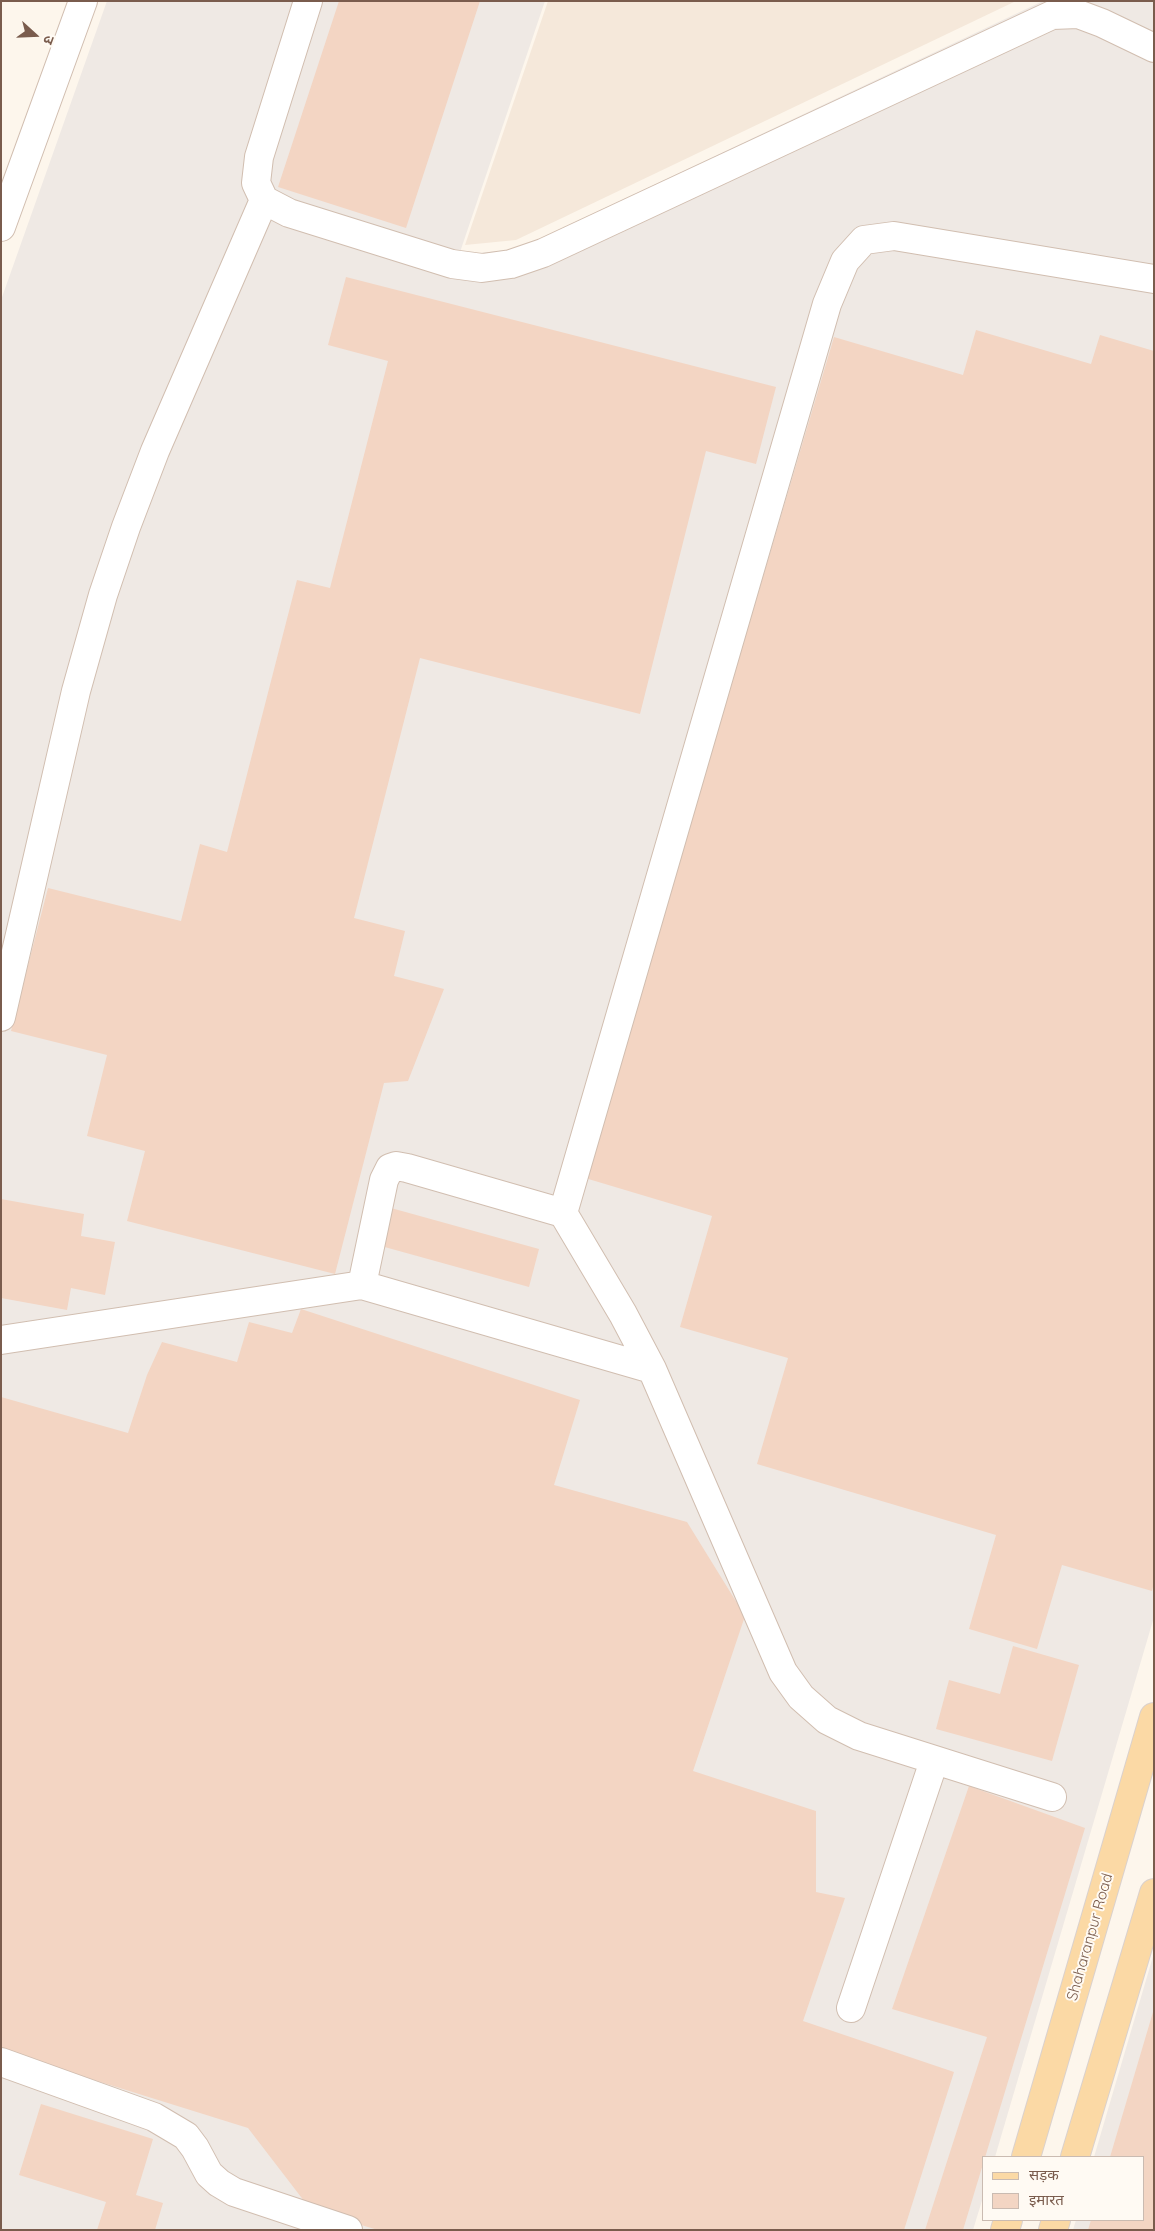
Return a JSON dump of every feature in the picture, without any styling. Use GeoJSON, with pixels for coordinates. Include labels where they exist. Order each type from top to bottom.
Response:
{"type":"FeatureCollection","features":[{"type":"Feature","properties":{"kind":"main road","name":"Shaharanpur Road"},"geometry":{"type":"LineString","coordinates":[[1026,2156],[1154,1717]]}},
{"type":"Feature","properties":{"kind":"main road"},"geometry":{"type":"LineString","coordinates":[[1075,2156],[1154,1893]]}},
{"type":"Feature","properties":{"kind":"lane"},"geometry":{"type":"LineString","coordinates":[[1,227],[83,1]]}},
{"type":"Feature","properties":{"kind":"lane"},"geometry":{"type":"LineString","coordinates":[[308,1],[259,157],[256,183],[264,200],[289,213],[452,264],[482,268],[511,264],[543,253],[1052,15],[1078,14],[1102,23],[1154,48]]}},
{"type":"Feature","properties":{"kind":"lane"},"geometry":{"type":"LineString","coordinates":[[1,1018],[76,691],[103,595],[126,527],[155,452],[264,200]]}},
{"type":"Feature","properties":{"kind":"lane"},"geometry":{"type":"LineString","coordinates":[[563,1213],[827,304],[844,261],[864,240],[894,236],[1154,279]]}},
{"type":"Feature","properties":{"kind":"lane"},"geometry":{"type":"LineString","coordinates":[[362,1285],[384,1180],[390,1168],[396,1166],[407,1168],[563,1213],[623,1314],[652,1369],[783,1672],[801,1697],[827,1720],[859,1736],[1052,1797]]}},
{"type":"Feature","properties":{"kind":"lane"},"geometry":{"type":"LineString","coordinates":[[1,1340],[362,1285],[652,1369]]}},
{"type":"Feature","properties":{"kind":"lane"},"geometry":{"type":"LineString","coordinates":[[851,2008],[934,1761]]}},
{"type":"Feature","properties":{"kind":"lane"},"geometry":{"type":"LineString","coordinates":[[1,2062],[154,2117],[186,2136],[209,2174],[234,2192],[348,2230]]}},
{"type":"Feature","properties":{"kind":"shaded area"},"geometry":{"type":"Polygon","coordinates":[[[107,1],[545,1],[459,255],[518,249],[1043,1],[1154,1],[1154,1617],[995,2156],[982,2156],[982,2201],[973,2230],[1,2230],[1,300],[107,1]]]}},
{"type":"Feature","properties":{"kind":"shaded area"},"geometry":{"type":"Polygon","coordinates":[[[548,1],[1016,1],[516,240],[465,245],[548,1]]]}},
{"type":"Feature","properties":{"kind":"shaded area"},"geometry":{"type":"Polygon","coordinates":[[[1154,1953],[1154,2230],[1073,2230],[1076,2221],[1145,2221],[1145,2156],[1094,2156],[1154,1953]]]}},
{"type":"Feature","properties":{"kind":"building"},"geometry":{"type":"Polygon","coordinates":[[[339,1],[480,1],[406,228],[278,187],[339,1]]]}},
{"type":"Feature","properties":{"kind":"building"},"geometry":{"type":"Polygon","coordinates":[[[346,277],[776,387],[756,464],[706,451],[640,714],[420,658],[354,918],[405,931],[394,976],[444,989],[408,1081],[384,1083],[335,1274],[127,1221],[145,1151],[87,1136],[107,1055],[11,1031],[48,888],[181,921],[200,844],[227,852],[297,580],[330,588],[388,361],[328,345],[346,277]]]}},
{"type":"Feature","properties":{"kind":"building"},"geometry":{"type":"Polygon","coordinates":[[[976,330],[1091,364],[1100,335],[1154,351],[1154,1583],[1152,1591],[1062,1565],[1037,1649],[969,1629],[996,1535],[757,1464],[788,1358],[680,1327],[712,1216],[585,1178],[834,337],[963,375],[976,330]]]}},
{"type":"Feature","properties":{"kind":"building"},"geometry":{"type":"Polygon","coordinates":[[[1,1199],[84,1214],[81,1236],[115,1242],[105,1295],[71,1288],[67,1310],[1,1298],[1,1199]]]}},
{"type":"Feature","properties":{"kind":"building"},"geometry":{"type":"Polygon","coordinates":[[[391,1208],[539,1249],[529,1287],[381,1246],[391,1208]]]}},
{"type":"Feature","properties":{"kind":"building"},"geometry":{"type":"Polygon","coordinates":[[[301,1309],[580,1400],[554,1485],[687,1522],[745,1616],[693,1771],[816,1811],[816,1892],[845,1898],[803,2021],[954,2072],[904,2230],[378,2230],[311,2210],[248,2128],[1,2051],[1,1397],[128,1433],[147,1375],[162,1342],[237,1362],[249,1322],[292,1333],[301,1309]]]}},
{"type":"Feature","properties":{"kind":"building"},"geometry":{"type":"Polygon","coordinates":[[[1013,1646],[1079,1665],[1052,1761],[936,1729],[949,1680],[1000,1694],[1013,1646]]]}},
{"type":"Feature","properties":{"kind":"building"},"geometry":{"type":"Polygon","coordinates":[[[969,1786],[1085,1828],[985,2156],[982,2156],[982,2167],[963,2230],[925,2230],[987,2037],[892,2009],[969,1786]]]}},
{"type":"Feature","properties":{"kind":"building"},"geometry":{"type":"Polygon","coordinates":[[[1153,2012],[1154,2230],[1088,2230],[1091,2221],[1145,2221],[1145,2156],[1110,2156],[1153,2012]]]}},
{"type":"Feature","properties":{"kind":"building"},"geometry":{"type":"Polygon","coordinates":[[[41,2104],[153,2139],[136,2195],[163,2203],[155,2230],[97,2230],[106,2202],[19,2175],[41,2104]]]}}]}
